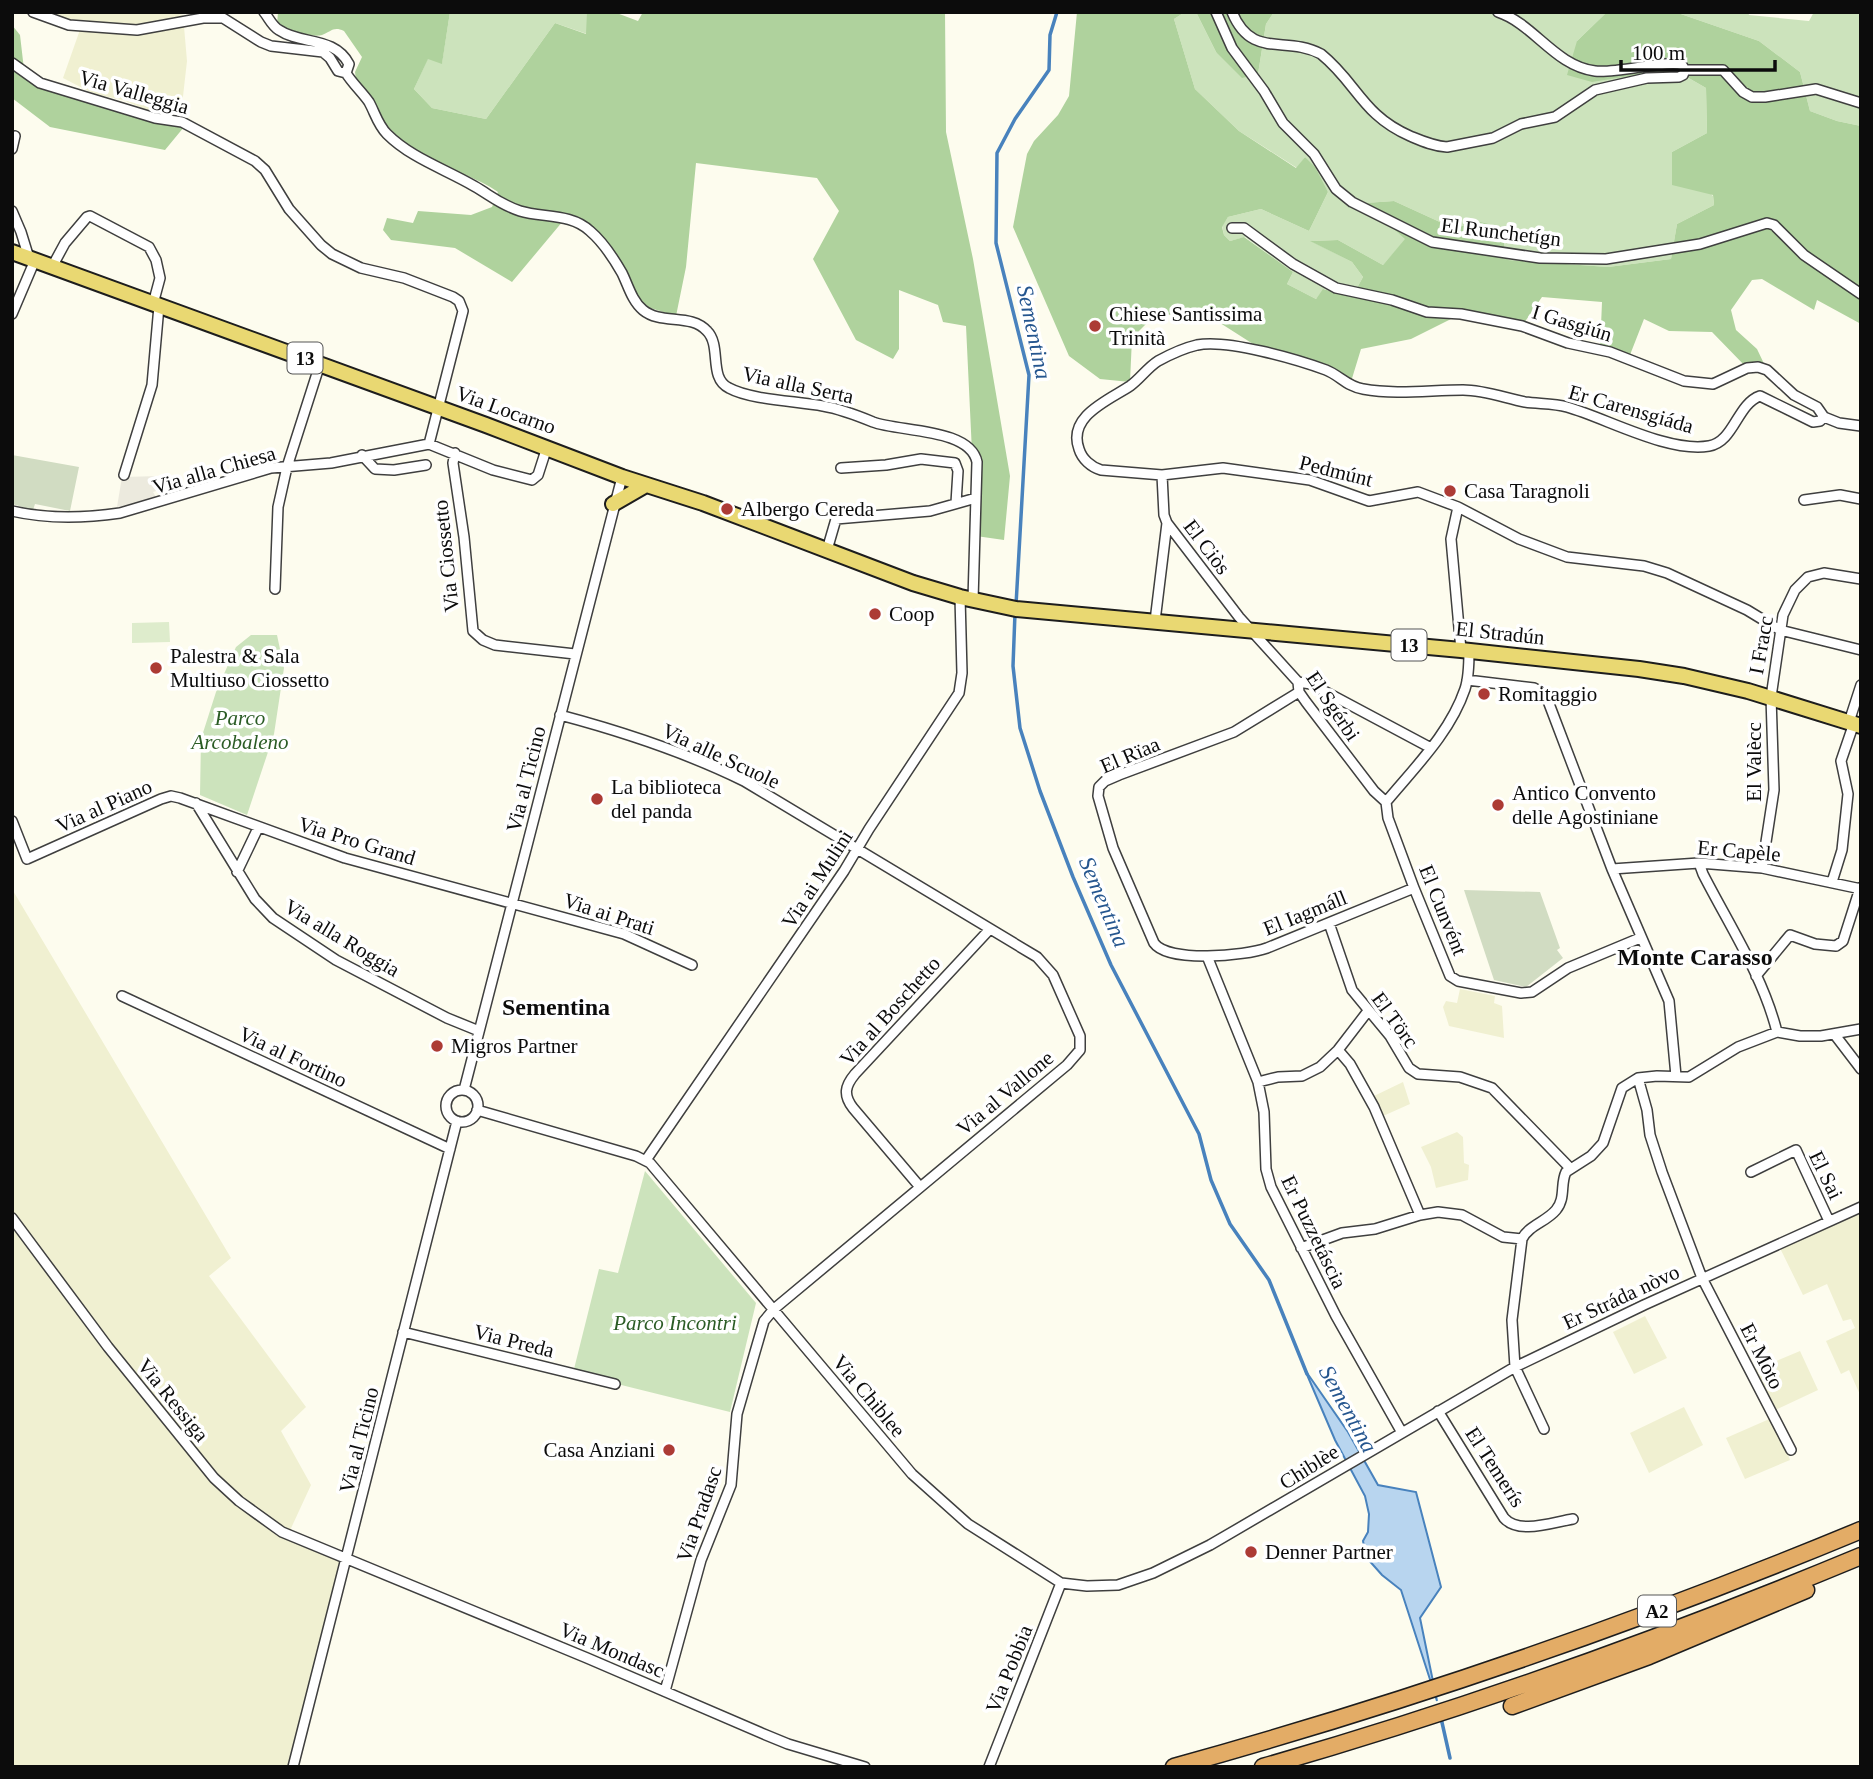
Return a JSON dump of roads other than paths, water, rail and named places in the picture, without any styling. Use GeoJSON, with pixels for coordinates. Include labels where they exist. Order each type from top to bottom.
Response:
{"type":"FeatureCollection","features":[{"type":"Feature","properties":{"kind":"highway","name":"A2"},"geometry":{"type":"LineString","coordinates":[[1174,1767],[1450,1684],[1661,1610],[1861,1530]]}},
{"type":"Feature","properties":{"kind":"highway","name":"A2"},"geometry":{"type":"LineString","coordinates":[[1263,1767],[1402,1725],[1656,1637],[1861,1556]]}},
{"type":"Feature","properties":{"kind":"highway","name":"A2"},"geometry":{"type":"LineString","coordinates":[[1512,1706],[1649,1656],[1808,1589],[1833,1567]]}},
{"type":"Feature","properties":{"kind":"main road","name":"Via Locarno"},"geometry":{"type":"LineString","coordinates":[[12,252],[547,447],[622,477],[703,503],[913,583],[973,600]]}},
{"type":"Feature","properties":{"kind":"main road"},"geometry":{"type":"LineString","coordinates":[[613,504],[646,485]]}},
{"type":"Feature","properties":{"kind":"main road","name":"El Stradún"},"geometry":{"type":"LineString","coordinates":[[973,600],[1045,612],[1465,650],[1673,674],[1771,697],[1854,724]]}},
{"type":"Feature","properties":{"kind":"street"},"geometry":{"type":"LineString","coordinates":[[33,12],[69,25],[137,30],[203,18],[223,18],[271,46],[323,52],[338,71],[346,73]]}},
{"type":"Feature","properties":{"kind":"street","name":"Via alla Serta"},"geometry":{"type":"LineString","coordinates":[[264,12],[282,32],[329,46],[341,53],[349,64],[346,73],[368,101],[384,131],[426,162],[473,185],[499,203],[533,214],[568,219],[588,228],[614,261],[644,311],[654,316],[694,323],[710,334],[715,344],[718,376],[729,388],[754,395],[843,410],[880,424],[914,429],[971,448],[977,459],[973,600]]}},
{"type":"Feature","properties":{"kind":"street","name":"El Runchetígn"},"geometry":{"type":"LineString","coordinates":[[1216,12],[1232,48],[1283,123],[1314,154],[1336,189],[1352,202],[1432,242],[1540,258],[1605,259],[1700,244],[1768,223],[1774,225],[1804,255],[1861,294]]}},
{"type":"Feature","properties":{"kind":"street"},"geometry":{"type":"LineString","coordinates":[[1232,12],[1242,32],[1254,40],[1321,54],[1378,118],[1403,133],[1439,147],[1493,138],[1521,124],[1555,117],[1595,90],[1647,78],[1682,74],[1723,70],[1743,92],[1752,97],[1816,89],[1861,103]]}},
{"type":"Feature","properties":{"kind":"street"},"geometry":{"type":"LineString","coordinates":[[1498,12],[1518,20],[1550,49],[1587,69],[1601,71],[1674,62],[1682,65],[1682,74]]}},
{"type":"Feature","properties":{"kind":"street","name":"Via Valleggia"},"geometry":{"type":"LineString","coordinates":[[12,63],[40,83],[155,118],[177,120],[190,126],[262,167],[289,209],[321,246],[332,254],[361,268],[404,278],[457,299],[462,307],[462,317],[437,407]]}},
{"type":"Feature","properties":{"kind":"street"},"geometry":{"type":"LineString","coordinates":[[12,149],[15,136]]}},
{"type":"Feature","properties":{"kind":"street"},"geometry":{"type":"LineString","coordinates":[[12,211],[32,259],[12,314]]}},
{"type":"Feature","properties":{"kind":"street"},"geometry":{"type":"LineString","coordinates":[[52,267],[65,243],[90,216],[149,247],[160,274],[152,385],[124,475]]}},
{"type":"Feature","properties":{"kind":"street","name":"I Gasgiún"},"geometry":{"type":"LineString","coordinates":[[1233,228],[1244,228],[1293,264],[1336,288],[1392,300],[1427,312],[1461,314],[1521,326],[1568,343],[1611,352],[1692,383],[1713,384],[1747,368],[1758,367],[1767,370],[1794,395],[1817,407],[1824,417]]}},
{"type":"Feature","properties":{"kind":"street","name":"Er Carensgiáda"},"geometry":{"type":"LineString","coordinates":[[1162,359],[1201,344],[1264,351],[1325,369],[1360,389],[1419,392],[1465,390],[1560,405],[1615,426],[1672,443],[1693,446],[1711,446],[1720,442],[1746,406],[1760,396],[1769,398],[1813,422],[1824,417],[1839,423],[1861,426]]}},
{"type":"Feature","properties":{"kind":"street","name":"Pedmúnt"},"geometry":{"type":"LineString","coordinates":[[1162,359],[1087,416],[1078,427],[1077,439],[1083,457],[1096,468],[1162,475],[1223,468],[1310,480],[1369,501],[1418,492],[1458,507],[1519,539],[1567,557],[1644,566],[1667,573],[1736,604],[1780,630],[1861,650]]}},
{"type":"Feature","properties":{"kind":"street"},"geometry":{"type":"LineString","coordinates":[[275,589],[276,517],[287,467],[320,364]]}},
{"type":"Feature","properties":{"kind":"street"},"geometry":{"type":"LineString","coordinates":[[437,407],[429,444],[493,470],[534,480],[547,447]]}},
{"type":"Feature","properties":{"kind":"street","name":"Via alla Chiesa"},"geometry":{"type":"LineString","coordinates":[[12,511],[44,516],[100,516],[120,513],[271,468],[331,463],[429,444]]}},
{"type":"Feature","properties":{"kind":"street","name":"Via Ciossetto"},"geometry":{"type":"LineString","coordinates":[[455,453],[453,463],[464,537],[473,631],[483,640],[495,645],[575,654]]}},
{"type":"Feature","properties":{"kind":"street"},"geometry":{"type":"LineString","coordinates":[[362,455],[375,469],[394,470],[426,465]]}},
{"type":"Feature","properties":{"kind":"street"},"geometry":{"type":"LineString","coordinates":[[841,468],[886,465],[921,458],[955,463],[958,471],[956,503]]}},
{"type":"Feature","properties":{"kind":"street","name":"El Ciòs"},"geometry":{"type":"LineString","coordinates":[[1162,475],[1164,515],[1167,523],[1251,629]]}},
{"type":"Feature","properties":{"kind":"street","name":"Via al Ticino"},"geometry":{"type":"LineString","coordinates":[[464,1090],[622,477]]}},
{"type":"Feature","properties":{"kind":"street"},"geometry":{"type":"LineString","coordinates":[[1804,500],[1840,495],[1861,499]]}},
{"type":"Feature","properties":{"kind":"street"},"geometry":{"type":"LineString","coordinates":[[827,550],[836,519],[914,513],[976,498]]}},
{"type":"Feature","properties":{"kind":"street"},"geometry":{"type":"LineString","coordinates":[[1387,802],[1451,720],[1467,680],[1451,539],[1458,507]]}},
{"type":"Feature","properties":{"kind":"street"},"geometry":{"type":"LineString","coordinates":[[1155,621],[1167,523]]}},
{"type":"Feature","properties":{"kind":"street","name":"I Fracc"},"geometry":{"type":"LineString","coordinates":[[1771,697],[1780,630],[1790,598],[1798,584],[1808,577],[1824,573],[1861,579]]}},
{"type":"Feature","properties":{"kind":"street","name":"Via ai Mulini"},"geometry":{"type":"LineString","coordinates":[[646,1160],[753,1007],[959,693],[973,600]]}},
{"type":"Feature","properties":{"kind":"street","name":"El Sgérbi"},"geometry":{"type":"LineString","coordinates":[[1251,629],[1298,687],[1367,783],[1387,802]]}},
{"type":"Feature","properties":{"kind":"street"},"geometry":{"type":"LineString","coordinates":[[1467,680],[1534,688],[1546,696],[1612,869],[1669,1002],[1676,1076]]}},
{"type":"Feature","properties":{"kind":"street"},"geometry":{"type":"LineString","coordinates":[[1298,687],[1311,684],[1431,748]]}},
{"type":"Feature","properties":{"kind":"street"},"geometry":{"type":"LineString","coordinates":[[1832,882],[1842,850],[1849,794],[1841,761],[1854,724],[1861,685]]}},
{"type":"Feature","properties":{"kind":"street","name":"El Rïaa"},"geometry":{"type":"LineString","coordinates":[[1207,956],[1164,951],[1156,946],[1113,848],[1098,796],[1099,787],[1105,780],[1234,732],[1298,687]]}},
{"type":"Feature","properties":{"kind":"street","name":"El Valècc"},"geometry":{"type":"LineString","coordinates":[[1762,868],[1775,778],[1771,697]]}},
{"type":"Feature","properties":{"kind":"street","name":"Via alle Scuole"},"geometry":{"type":"LineString","coordinates":[[560,715],[646,740],[720,770],[753,786],[857,849]]}},
{"type":"Feature","properties":{"kind":"street","name":"Via al Piano"},"geometry":{"type":"LineString","coordinates":[[12,821],[27,859],[167,797],[196,803]]}},
{"type":"Feature","properties":{"kind":"street","name":"El Cunvént"},"geometry":{"type":"LineString","coordinates":[[1387,802],[1388,818],[1414,888],[1450,976],[1458,981],[1521,993],[1532,992],[1568,968],[1640,938]]}},
{"type":"Feature","properties":{"kind":"street","name":"Via Pro Grand"},"geometry":{"type":"LineString","coordinates":[[196,803],[258,828],[371,866],[512,903]]}},
{"type":"Feature","properties":{"kind":"street","name":"Via alla Roggia"},"geometry":{"type":"LineString","coordinates":[[196,803],[237,872],[266,912],[336,960],[447,1018],[479,1031]]}},
{"type":"Feature","properties":{"kind":"street"},"geometry":{"type":"LineString","coordinates":[[237,872],[258,828]]}},
{"type":"Feature","properties":{"kind":"street","name":"Via al Vallone"},"geometry":{"type":"LineString","coordinates":[[774,1309],[1067,1065],[1080,1048],[1077,1027],[1048,966],[857,849]]}},
{"type":"Feature","properties":{"kind":"street"},"geometry":{"type":"LineString","coordinates":[[1699,863],[1756,976],[1777,1032]]}},
{"type":"Feature","properties":{"kind":"street","name":"Er Capèle"},"geometry":{"type":"LineString","coordinates":[[1612,869],[1699,863],[1762,868],[1861,889]]}},
{"type":"Feature","properties":{"kind":"street","name":"El Iagmáll"},"geometry":{"type":"LineString","coordinates":[[1207,956],[1256,952],[1414,888]]}},
{"type":"Feature","properties":{"kind":"street"},"geometry":{"type":"LineString","coordinates":[[1756,976],[1790,935],[1815,944],[1836,946],[1843,940],[1861,889]]}},
{"type":"Feature","properties":{"kind":"street","name":"Via ai Prati"},"geometry":{"type":"LineString","coordinates":[[512,903],[624,934],[692,965]]}},
{"type":"Feature","properties":{"kind":"street","name":"El Törc"},"geometry":{"type":"LineString","coordinates":[[1329,923],[1352,990],[1390,1037],[1400,1057],[1412,1070],[1418,1074],[1465,1079],[1492,1088],[1570,1168]]}},
{"type":"Feature","properties":{"kind":"street","name":"Via al Boschetto"},"geometry":{"type":"LineString","coordinates":[[920,1187],[853,1108],[846,1097],[846,1090],[855,1074],[990,929]]}},
{"type":"Feature","properties":{"kind":"street","name":"Er Puzzetáscia"},"geometry":{"type":"LineString","coordinates":[[1207,956],[1258,1082],[1264,1112],[1267,1176],[1336,1316],[1401,1431]]}},
{"type":"Feature","properties":{"kind":"street","name":"Via al Fortino"},"geometry":{"type":"LineString","coordinates":[[122,996],[450,1149]]}},
{"type":"Feature","properties":{"kind":"street"},"geometry":{"type":"LineString","coordinates":[[1258,1082],[1309,1073],[1320,1067],[1338,1050],[1368,1012]]}},
{"type":"Feature","properties":{"kind":"street"},"geometry":{"type":"LineString","coordinates":[[1544,1429],[1515,1367],[1511,1320],[1522,1239],[1527,1231],[1556,1211],[1562,1201],[1564,1175],[1599,1148],[1608,1131],[1619,1092],[1625,1084],[1638,1078],[1689,1077],[1738,1047],[1777,1032],[1800,1036],[1835,1035],[1861,1029]]}},
{"type":"Feature","properties":{"kind":"street"},"geometry":{"type":"LineString","coordinates":[[1835,1035],[1861,1069]]}},
{"type":"Feature","properties":{"kind":"street"},"geometry":{"type":"LineString","coordinates":[[1338,1050],[1350,1064],[1374,1107],[1419,1215]]}},
{"type":"Feature","properties":{"kind":"street","name":"Er Mòto"},"geometry":{"type":"LineString","coordinates":[[1638,1078],[1647,1110],[1650,1135],[1702,1278],[1791,1450]]}},
{"type":"Feature","properties":{"kind":"street"},"geometry":{"type":"LineString","coordinates":[[464,1090],[475,1097],[477,1110],[470,1120],[457,1121],[447,1112],[446,1103],[454,1092],[464,1090]]}},
{"type":"Feature","properties":{"kind":"street"},"geometry":{"type":"LineString","coordinates":[[477,1110],[646,1160]]}},
{"type":"Feature","properties":{"kind":"street","name":"Via al Ticino"},"geometry":{"type":"LineString","coordinates":[[293,1767],[457,1121]]}},
{"type":"Feature","properties":{"kind":"street","name":"El Sai"},"geometry":{"type":"LineString","coordinates":[[1751,1172],[1796,1150],[1829,1221]]}},
{"type":"Feature","properties":{"kind":"street","name":"Via Chiblee"},"geometry":{"type":"LineString","coordinates":[[646,1160],[912,1474],[988,1539],[1061,1583],[1103,1587],[1137,1579],[1203,1548],[1271,1511]]}},
{"type":"Feature","properties":{"kind":"street","name":"Er Stráda nòvo"},"geometry":{"type":"LineString","coordinates":[[1401,1431],[1515,1367],[1702,1278],[1861,1207]]}},
{"type":"Feature","properties":{"kind":"street"},"geometry":{"type":"LineString","coordinates":[[1301,1248],[1342,1233],[1375,1229],[1438,1212],[1462,1215],[1503,1237],[1522,1239]]}},
{"type":"Feature","properties":{"kind":"street","name":"Via Ressiga"},"geometry":{"type":"LineString","coordinates":[[12,1218],[108,1347],[219,1484],[282,1532],[347,1559]]}},
{"type":"Feature","properties":{"kind":"street","name":"Via Pradasc"},"geometry":{"type":"LineString","coordinates":[[665,1691],[697,1573],[731,1485],[737,1414],[762,1326],[774,1309]]}},
{"type":"Feature","properties":{"kind":"street","name":"Via Preda"},"geometry":{"type":"LineString","coordinates":[[403,1332],[615,1384]]}},
{"type":"Feature","properties":{"kind":"street","name":"El Temerís"},"geometry":{"type":"LineString","coordinates":[[1438,1411],[1503,1518],[1510,1524],[1521,1527],[1573,1520]]}},
{"type":"Feature","properties":{"kind":"street","name":"Chiblèe"},"geometry":{"type":"LineString","coordinates":[[1271,1511],[1401,1431]]}},
{"type":"Feature","properties":{"kind":"street","name":"Via Mondasc"},"geometry":{"type":"LineString","coordinates":[[347,1559],[788,1744],[865,1767]]}},
{"type":"Feature","properties":{"kind":"street","name":"Via Pobbia"},"geometry":{"type":"LineString","coordinates":[[989,1767],[1061,1583]]}},
{"type":"Feature","properties":{"kind":"water"},"geometry":{"type":"Polygon","coordinates":[[[1305,1370],[1348,1432],[1378,1485],[1416,1492],[1441,1587],[1420,1618],[1437,1701],[1401,1590],[1382,1575],[1366,1557],[1363,1541],[1368,1532],[1369,1514],[1365,1496],[1335,1440],[1305,1370]]]}},
{"type":"Feature","properties":{"kind":"waterway","name":"Sementina"},"geometry":{"type":"LineString","coordinates":[[1016,605],[1029,375],[996,243],[997,153],[1015,119],[1049,70],[1050,35],[1057,12]]}},
{"type":"Feature","properties":{"kind":"waterway","name":"Sementina"},"geometry":{"type":"LineString","coordinates":[[1015,613],[1013,666],[1020,728],[1040,791],[1111,965],[1199,1134],[1211,1180],[1230,1224],[1269,1280],[1307,1374]]}},
{"type":"Feature","properties":{"kind":"waterway","name":"Sementina"},"geometry":{"type":"LineString","coordinates":[[1441,1718],[1450,1758]]}},
{"type":"Feature","properties":{"kind":"place","name":"Chiese Santissima Trinità"},"geometry":{"type":"Point","coordinates":[1095,326]}},
{"type":"Feature","properties":{"kind":"place","name":"Casa Taragnoli"},"geometry":{"type":"Point","coordinates":[1450,491]}},
{"type":"Feature","properties":{"kind":"place","name":"Albergo Cereda"},"geometry":{"type":"Point","coordinates":[727,509]}},
{"type":"Feature","properties":{"kind":"place","name":"Coop"},"geometry":{"type":"Point","coordinates":[875,614]}},
{"type":"Feature","properties":{"kind":"place","name":"Palestra & Sala Multiuso Ciossetto"},"geometry":{"type":"Point","coordinates":[156,668]}},
{"type":"Feature","properties":{"kind":"place","name":"Romitaggio"},"geometry":{"type":"Point","coordinates":[1484,694]}},
{"type":"Feature","properties":{"kind":"place","name":"La biblioteca del panda"},"geometry":{"type":"Point","coordinates":[597,799]}},
{"type":"Feature","properties":{"kind":"place","name":"Antico Convento delle Agostiniane"},"geometry":{"type":"Point","coordinates":[1498,805]}},
{"type":"Feature","properties":{"kind":"place","name":"Migros Partner"},"geometry":{"type":"Point","coordinates":[437,1046]}},
{"type":"Feature","properties":{"kind":"place","name":"Casa Anziani"},"geometry":{"type":"Point","coordinates":[669,1450]}},
{"type":"Feature","properties":{"kind":"place","name":"Denner Partner"},"geometry":{"type":"Point","coordinates":[1251,1552]}},
{"type":"Feature","properties":{"kind":"district","name":"Monte Carasso"},"geometry":{"type":"Point","coordinates":[1695,957]}},
{"type":"Feature","properties":{"kind":"district","name":"Sementina"},"geometry":{"type":"Point","coordinates":[556,1007]}},
{"type":"Feature","properties":{"kind":"park label","name":"Parco Arcobaleno"},"geometry":{"type":"Point","coordinates":[240,730]}},
{"type":"Feature","properties":{"kind":"park label","name":"Parco Incontri"},"geometry":{"type":"Point","coordinates":[675,1323]}}]}
